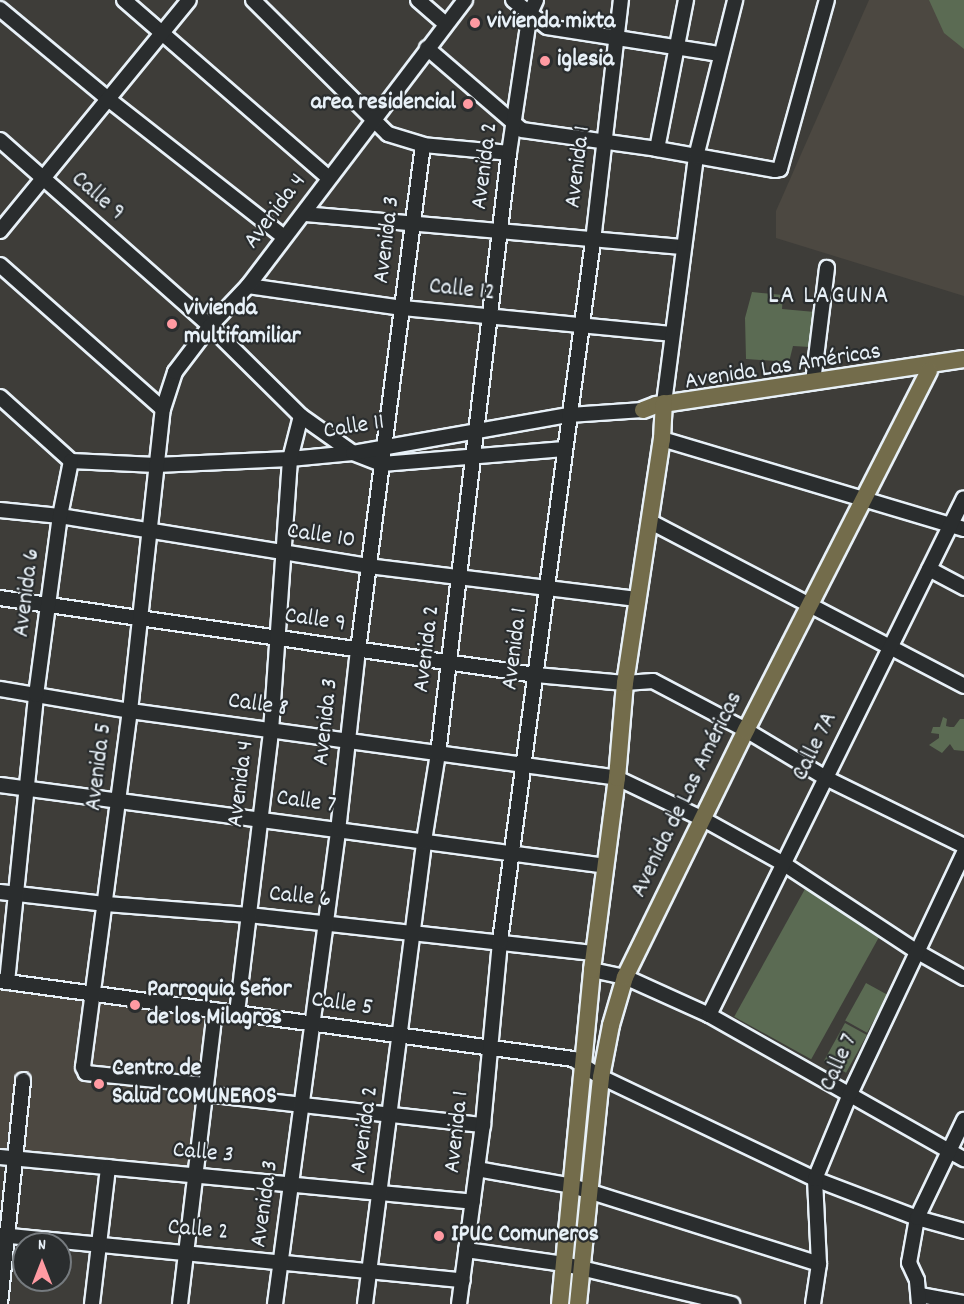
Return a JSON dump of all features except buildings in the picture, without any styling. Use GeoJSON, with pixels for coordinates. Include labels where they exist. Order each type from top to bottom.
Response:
{"type":"FeatureCollection","features":[{"type":"Feature","properties":{"kind":"main road"},"geometry":{"type":"LineString","coordinates":[[643,410],[964,359]]}},
{"type":"Feature","properties":{"kind":"main road"},"geometry":{"type":"LineString","coordinates":[[929,371],[964,366]]}},
{"type":"Feature","properties":{"kind":"main road","name":"Avenida Las Américas"},"geometry":{"type":"LineString","coordinates":[[664,407],[929,371]]}},
{"type":"Feature","properties":{"kind":"main road","name":"Avenida de Las Américas"},"geometry":{"type":"LineString","coordinates":[[578,1304],[601,1077],[611,1025],[625,977],[746,730],[929,371]]}},
{"type":"Feature","properties":{"kind":"main road","name":"Avenida de Las Américas"},"geometry":{"type":"LineString","coordinates":[[560,1304],[585,1064],[592,970],[617,778],[625,683],[662,438],[664,407]]}},
{"type":"Feature","properties":{"kind":"street"},"geometry":{"type":"LineString","coordinates":[[124,0],[329,178]]}},
{"type":"Feature","properties":{"kind":"street"},"geometry":{"type":"LineString","coordinates":[[0,231],[189,0]]}},
{"type":"Feature","properties":{"kind":"street"},"geometry":{"type":"LineString","coordinates":[[253,0],[393,137],[423,146],[509,153]]}},
{"type":"Feature","properties":{"kind":"street"},"geometry":{"type":"LineString","coordinates":[[418,0],[446,24]]}},
{"type":"Feature","properties":{"kind":"street","name":"Avenida 4"},"geometry":{"type":"LineString","coordinates":[[156,465],[162,409],[175,372],[210,326],[248,286],[465,0]]}},
{"type":"Feature","properties":{"kind":"street"},"geometry":{"type":"LineString","coordinates":[[513,0],[533,6],[547,27],[720,54]]}},
{"type":"Feature","properties":{"kind":"street","name":"Avenida 1"},"geometry":{"type":"LineString","coordinates":[[459,1304],[483,1125],[500,941],[593,241],[621,0]]}},
{"type":"Feature","properties":{"kind":"street"},"geometry":{"type":"LineString","coordinates":[[657,149],[686,0]]}},
{"type":"Feature","properties":{"kind":"street"},"geometry":{"type":"LineString","coordinates":[[664,407],[696,157],[735,0]]}},
{"type":"Feature","properties":{"kind":"street"},"geometry":{"type":"LineString","coordinates":[[427,48],[528,132],[657,149],[770,170],[780,169],[827,0]]}},
{"type":"Feature","properties":{"kind":"street","name":"Avenida 2"},"geometry":{"type":"LineString","coordinates":[[365,1304],[424,841],[438,754],[509,153],[533,6]]}},
{"type":"Feature","properties":{"kind":"street"},"geometry":{"type":"LineString","coordinates":[[0,9],[108,99],[284,237]]}},
{"type":"Feature","properties":{"kind":"street","name":"Calle 9"},"geometry":{"type":"LineString","coordinates":[[0,140],[210,326],[301,416],[353,453]]}},
{"type":"Feature","properties":{"kind":"street","name":"Avenida 3"},"geometry":{"type":"LineString","coordinates":[[275,1304],[303,1106],[338,831],[368,566],[423,146]]}},
{"type":"Feature","properties":{"kind":"street"},"geometry":{"type":"LineString","coordinates":[[304,214],[684,248]]}},
{"type":"Feature","properties":{"kind":"street"},"geometry":{"type":"LineString","coordinates":[[0,265],[162,409]]}},
{"type":"Feature","properties":{"kind":"street"},"geometry":{"type":"LineString","coordinates":[[813,382],[827,268]]}},
{"type":"Feature","properties":{"kind":"street","name":"Calle 12"},"geometry":{"type":"LineString","coordinates":[[248,286],[402,308],[580,327],[672,334]]}},
{"type":"Feature","properties":{"kind":"street"},"geometry":{"type":"LineString","coordinates":[[0,397],[71,461]]}},
{"type":"Feature","properties":{"kind":"street","name":"Calle 11"},"geometry":{"type":"LineString","coordinates":[[71,461],[156,465],[290,459],[353,453],[477,429],[569,415],[643,410]]}},
{"type":"Feature","properties":{"kind":"street","name":"Avenida 4"},"geometry":{"type":"LineString","coordinates":[[237,1013],[271,731],[281,554],[290,459],[301,416]]}},
{"type":"Feature","properties":{"kind":"street"},"geometry":{"type":"LineString","coordinates":[[662,438],[958,527]]}},
{"type":"Feature","properties":{"kind":"street"},"geometry":{"type":"LineString","coordinates":[[353,453],[381,464],[564,449]]}},
{"type":"Feature","properties":{"kind":"street","name":"Avenida 6"},"geometry":{"type":"LineString","coordinates":[[3,981],[16,894],[36,695],[50,607],[60,516],[71,461]]}},
{"type":"Feature","properties":{"kind":"street","name":"Avenida 5"},"geometry":{"type":"LineString","coordinates":[[156,465],[147,532],[130,711],[83,1067],[86,1073],[206,1089]]}},
{"type":"Feature","properties":{"kind":"street","name":"Calle 7A"},"geometry":{"type":"LineString","coordinates":[[709,1015],[929,569],[958,527],[964,498]]}},
{"type":"Feature","properties":{"kind":"street","name":"Calle 10"},"geometry":{"type":"LineString","coordinates":[[0,510],[60,516],[281,554],[636,599]]}},
{"type":"Feature","properties":{"kind":"street"},"geometry":{"type":"LineString","coordinates":[[649,521],[964,686]]}},
{"type":"Feature","properties":{"kind":"street"},"geometry":{"type":"LineString","coordinates":[[929,569],[964,588]]}},
{"type":"Feature","properties":{"kind":"street","name":"Calle 9"},"geometry":{"type":"LineString","coordinates":[[0,598],[536,675],[625,683]]}},
{"type":"Feature","properties":{"kind":"street"},"geometry":{"type":"LineString","coordinates":[[625,683],[653,681],[664,685],[826,778],[964,846]]}},
{"type":"Feature","properties":{"kind":"street","name":"Calle 8"},"geometry":{"type":"LineString","coordinates":[[0,689],[130,711],[617,778]]}},
{"type":"Feature","properties":{"kind":"street"},"geometry":{"type":"LineString","coordinates":[[617,778],[702,819],[784,864],[916,951],[964,978]]}},
{"type":"Feature","properties":{"kind":"street","name":"Calle 7"},"geometry":{"type":"LineString","coordinates":[[0,785],[606,866]]}},
{"type":"Feature","properties":{"kind":"street","name":"Calle 7"},"geometry":{"type":"LineString","coordinates":[[813,1304],[819,1264],[815,1179],[850,1094],[964,853]]}},
{"type":"Feature","properties":{"kind":"street","name":"Calle 6"},"geometry":{"type":"LineString","coordinates":[[0,892],[106,904],[249,915],[595,953]]}},
{"type":"Feature","properties":{"kind":"street"},"geometry":{"type":"LineString","coordinates":[[592,970],[625,977],[709,1015],[964,1159]]}},
{"type":"Feature","properties":{"kind":"street","name":"Calle 5"},"geometry":{"type":"LineString","coordinates":[[3,981],[573,1059],[585,1064],[601,1077],[815,1179],[917,1218],[964,1232]]}},
{"type":"Feature","properties":{"kind":"street"},"geometry":{"type":"LineString","coordinates":[[180,1304],[215,1010]]}},
{"type":"Feature","properties":{"kind":"street"},"geometry":{"type":"LineString","coordinates":[[0,1304],[4,1235],[23,1080]]}},
{"type":"Feature","properties":{"kind":"street"},"geometry":{"type":"LineString","coordinates":[[206,1089],[303,1106],[483,1125]]}},
{"type":"Feature","properties":{"kind":"street"},"geometry":{"type":"LineString","coordinates":[[964,1120],[917,1218],[909,1263],[920,1300],[964,1303]]}},
{"type":"Feature","properties":{"kind":"street","name":"Calle 3"},"geometry":{"type":"LineString","coordinates":[[0,1157],[473,1202]]}},
{"type":"Feature","properties":{"kind":"street"},"geometry":{"type":"LineString","coordinates":[[92,1304],[108,1167]]}},
{"type":"Feature","properties":{"kind":"street"},"geometry":{"type":"LineString","coordinates":[[477,1169],[573,1186],[819,1264]]}},
{"type":"Feature","properties":{"kind":"street","name":"Calle 2"},"geometry":{"type":"LineString","coordinates":[[4,1235],[462,1280]]}},
{"type":"Feature","properties":{"kind":"street"},"geometry":{"type":"LineString","coordinates":[[466,1250],[564,1264],[732,1304]]}},
{"type":"Feature","properties":{"kind":"shaded area"},"geometry":{"type":"Polygon","coordinates":[[[869,0],[964,0],[964,296],[776,238],[776,211],[869,0]]]}},
{"type":"Feature","properties":{"kind":"shaded area","name":"Centro de Salud COMUNEROS"},"geometry":{"type":"Polygon","coordinates":[[[0,990],[207,1015],[188,1174],[0,1151],[0,990]]]}},
{"type":"Feature","properties":{"kind":"green space"},"geometry":{"type":"Polygon","coordinates":[[[929,0],[964,0],[964,49],[944,33],[929,0]]]}},
{"type":"Feature","properties":{"kind":"green space"},"geometry":{"type":"Polygon","coordinates":[[[752,292],[783,295],[782,309],[815,312],[810,347],[793,346],[789,362],[746,359],[745,318],[752,292]]]}},
{"type":"Feature","properties":{"kind":"green space"},"geometry":{"type":"Polygon","coordinates":[[[943,717],[947,719],[946,726],[950,727],[954,727],[960,719],[964,719],[964,751],[954,750],[950,744],[942,753],[929,745],[939,738],[939,734],[931,733],[933,727],[940,727],[943,717]]]}},
{"type":"Feature","properties":{"kind":"green space"},"geometry":{"type":"Polygon","coordinates":[[[805,889],[882,932],[811,1059],[734,1017],[805,889]]]}},
{"type":"Feature","properties":{"kind":"green space"},"geometry":{"type":"Polygon","coordinates":[[[866,983],[888,995],[867,1033],[845,1021],[866,983]]]}},
{"type":"Feature","properties":{"kind":"green space"},"geometry":{"type":"Polygon","coordinates":[[[845,1023],[867,1035],[846,1073],[824,1061],[845,1023]]]}},
{"type":"Feature","properties":{"kind":"place","name":"vivienda mixta"},"geometry":{"type":"Point","coordinates":[475,23]}},
{"type":"Feature","properties":{"kind":"place","name":"iglesia"},"geometry":{"type":"Point","coordinates":[545,61]}},
{"type":"Feature","properties":{"kind":"place","name":"area residencial"},"geometry":{"type":"Point","coordinates":[468,104]}},
{"type":"Feature","properties":{"kind":"place","name":"vivienda multifamiliar"},"geometry":{"type":"Point","coordinates":[172,324]}},
{"type":"Feature","properties":{"kind":"place","name":"Parroquia Señor de los Milagros"},"geometry":{"type":"Point","coordinates":[135,1005]}},
{"type":"Feature","properties":{"kind":"place","name":"Centro de Salud COMUNEROS"},"geometry":{"type":"Point","coordinates":[99,1084]}},
{"type":"Feature","properties":{"kind":"place","name":"IPUC Comuneros"},"geometry":{"type":"Point","coordinates":[439,1236]}},
{"type":"Feature","properties":{"kind":"district","name":"LA LAGUNA"},"geometry":{"type":"Point","coordinates":[829,297]}}]}
